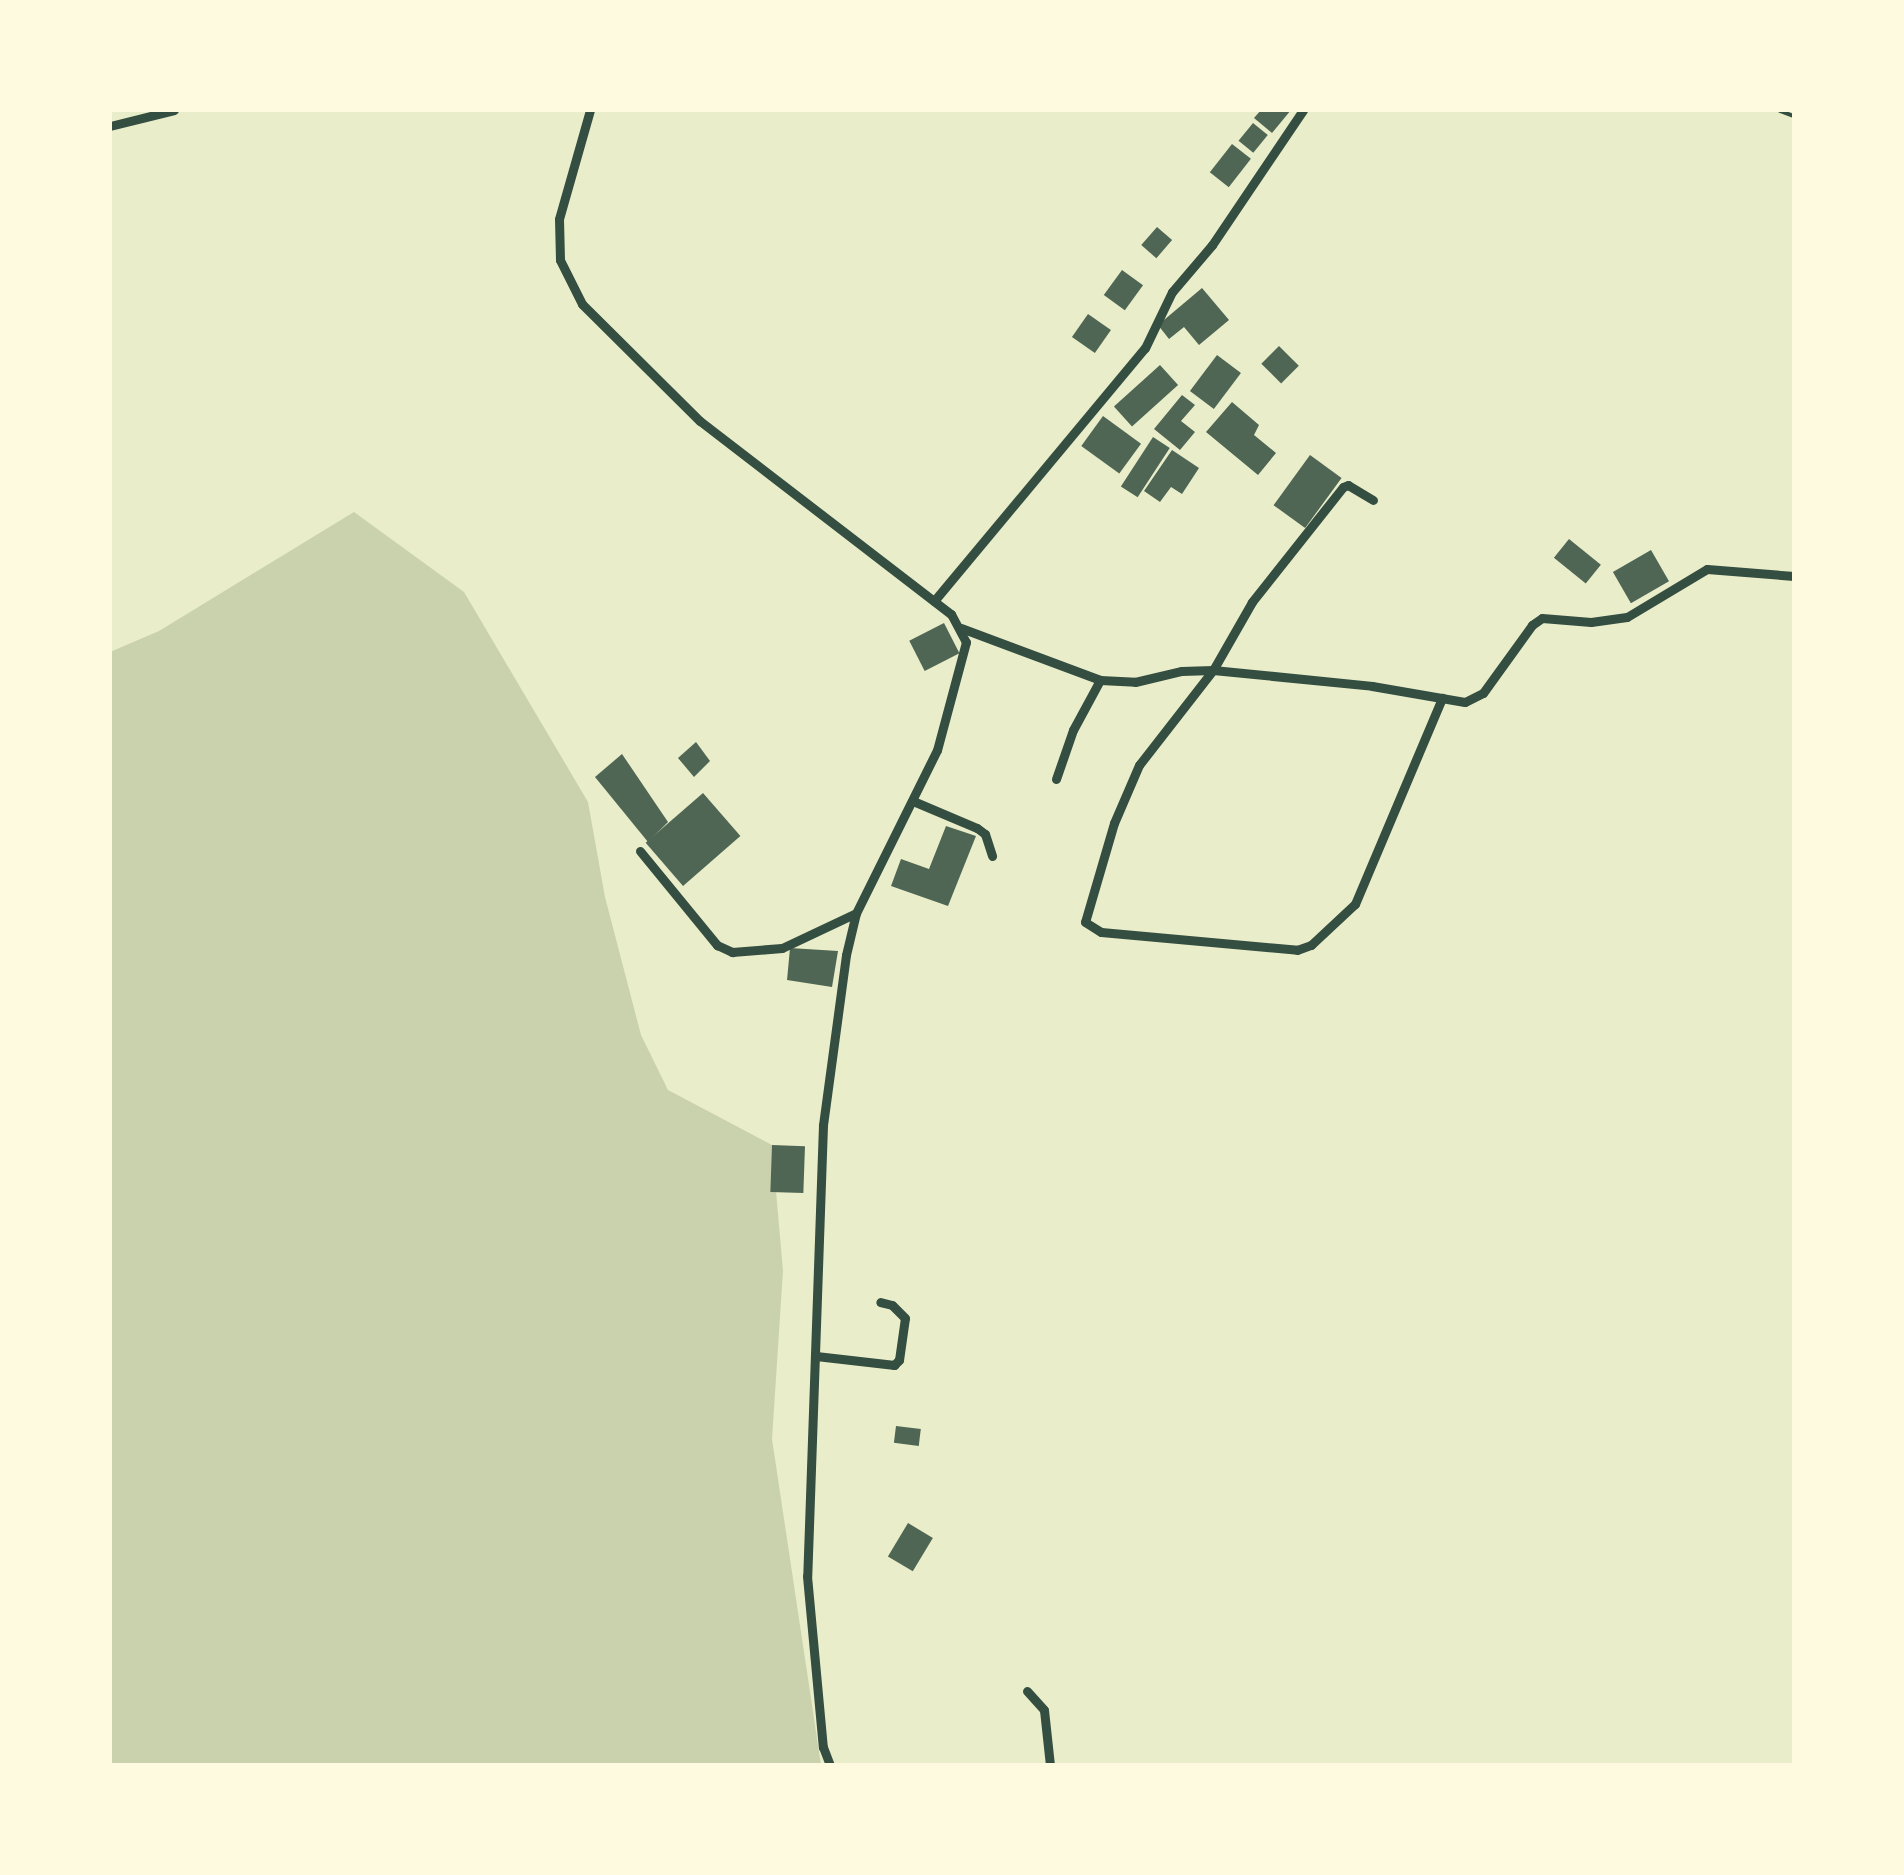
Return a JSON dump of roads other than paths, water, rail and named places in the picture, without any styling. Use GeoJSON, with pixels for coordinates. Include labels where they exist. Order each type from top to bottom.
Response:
{"type":"FeatureCollection","features":[{"type":"Feature","properties":{"kind":"street"},"geometry":{"type":"LineString","coordinates":[[110,126],[174,110]]}},
{"type":"Feature","properties":{"kind":"street"},"geometry":{"type":"LineString","coordinates":[[590,110],[559,219],[560,260],[582,304],[700,421],[934,601],[961,628],[1100,680],[1136,682],[1181,671],[1213,670],[1465,702],[1476,698],[1532,625],[1542,618],[1591,622],[1627,616],[1707,569],[1794,576]]}},
{"type":"Feature","properties":{"kind":"street"},"geometry":{"type":"LineString","coordinates":[[934,601],[1145,348],[1172,292],[1212,245],[1303,110]]}},
{"type":"Feature","properties":{"kind":"street"},"geometry":{"type":"LineString","coordinates":[[1373,500],[1348,484],[1343,487],[1252,602],[1213,670],[1139,766],[1120,808],[1085,922],[1101,932],[1297,950],[1311,945],[1355,904],[1442,698]]}},
{"type":"Feature","properties":{"kind":"street"},"geometry":{"type":"LineString","coordinates":[[830,1765],[823,1746],[807,1576],[824,1125],[846,956],[856,913],[937,750],[966,642],[961,628]]}},
{"type":"Feature","properties":{"kind":"street"},"geometry":{"type":"LineString","coordinates":[[1056,779],[1073,730],[1100,680]]}},
{"type":"Feature","properties":{"kind":"street"},"geometry":{"type":"LineString","coordinates":[[913,801],[985,834],[992,856]]}},
{"type":"Feature","properties":{"kind":"street"},"geometry":{"type":"LineString","coordinates":[[640,851],[717,945],[732,952],[782,948],[856,913]]}},
{"type":"Feature","properties":{"kind":"street"},"geometry":{"type":"LineString","coordinates":[[816,1356],[894,1365],[899,1360],[905,1318],[892,1304],[880,1302]]}},
{"type":"Feature","properties":{"kind":"street"},"geometry":{"type":"LineString","coordinates":[[1026,1691],[1044,1710],[1050,1765]]}}]}
